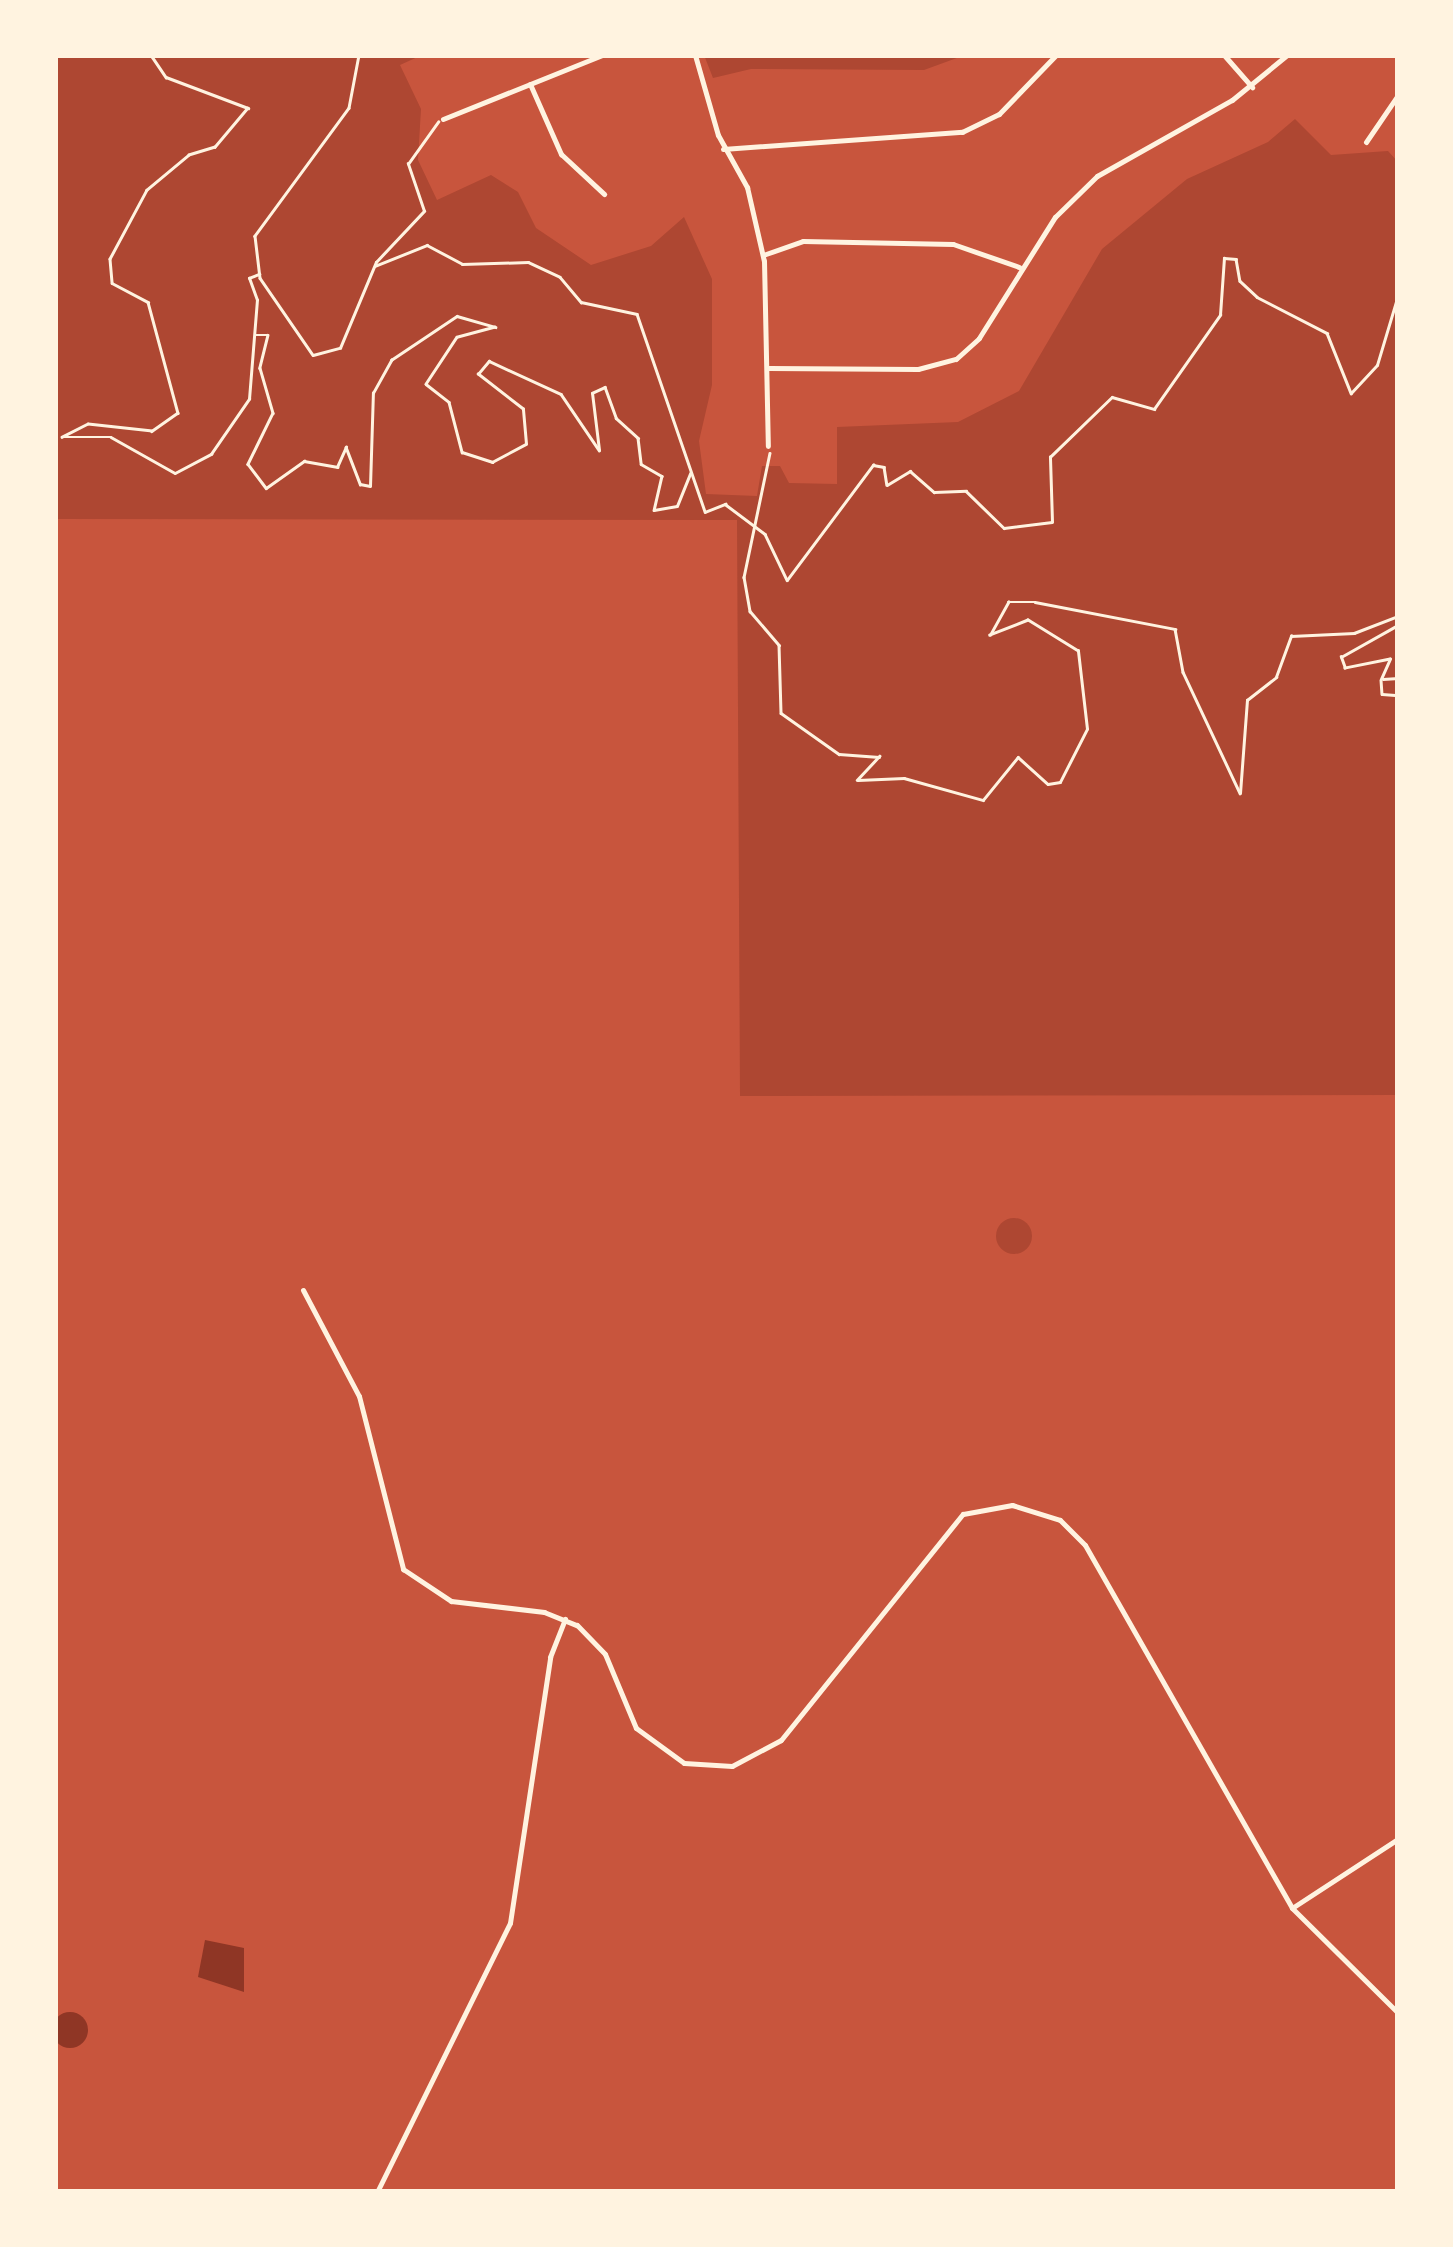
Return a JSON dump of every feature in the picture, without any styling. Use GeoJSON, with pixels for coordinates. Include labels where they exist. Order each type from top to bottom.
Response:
{"type":"FeatureCollection","features":[{"type":"Feature","properties":{"kind":"street"},"geometry":{"type":"LineString","coordinates":[[442,119],[602,55]]}},
{"type":"Feature","properties":{"kind":"street"},"geometry":{"type":"LineString","coordinates":[[695,55],[724,149],[747,187],[763,255],[769,368],[768,446]]}},
{"type":"Feature","properties":{"kind":"street"},"geometry":{"type":"LineString","coordinates":[[724,149],[962,132],[998,114],[1056,55]]}},
{"type":"Feature","properties":{"kind":"street"},"geometry":{"type":"LineString","coordinates":[[1224,55],[1252,87]]}},
{"type":"Feature","properties":{"kind":"street"},"geometry":{"type":"LineString","coordinates":[[769,368],[918,368],[956,359],[980,338],[1019,267],[1098,176],[1252,87],[1288,55]]}},
{"type":"Feature","properties":{"kind":"street"},"geometry":{"type":"LineString","coordinates":[[530,84],[560,154],[604,194]]}},
{"type":"Feature","properties":{"kind":"street"},"geometry":{"type":"LineString","coordinates":[[1366,142],[1398,96]]}},
{"type":"Feature","properties":{"kind":"street"},"geometry":{"type":"LineString","coordinates":[[763,255],[803,241],[953,244],[1019,267]]}},
{"type":"Feature","properties":{"kind":"street"},"geometry":{"type":"LineString","coordinates":[[303,1290],[359,1396],[402,1569],[451,1601],[565,1619],[605,1654],[649,1743],[684,1763],[732,1766],[791,1729],[953,1521],[987,1506],[1038,1509],[1085,1544],[1292,1908],[1398,2013]]}},
{"type":"Feature","properties":{"kind":"street"},"geometry":{"type":"LineString","coordinates":[[377,2192],[506,1933],[550,1658],[565,1619]]}},
{"type":"Feature","properties":{"kind":"street"},"geometry":{"type":"LineString","coordinates":[[1292,1908],[1398,1839]]}},
{"type":"Feature","properties":{"kind":"path"},"geometry":{"type":"LineString","coordinates":[[151,55],[166,77],[248,108],[215,147],[188,155],[147,190],[110,259],[112,283],[146,300],[178,413],[152,431],[88,424],[62,437],[111,437],[183,470],[214,451],[245,410],[255,335],[249,278],[259,274]]}},
{"type":"Feature","properties":{"kind":"path"},"geometry":{"type":"LineString","coordinates":[[359,55],[348,108],[255,233],[259,274],[320,357],[340,348],[375,266],[424,211],[409,158],[442,119]]}},
{"type":"Feature","properties":{"kind":"path"},"geometry":{"type":"LineString","coordinates":[[55,69],[55,83]]}},
{"type":"Feature","properties":{"kind":"path"},"geometry":{"type":"LineString","coordinates":[[375,266],[427,245],[462,264],[528,262],[560,277],[581,302],[637,314],[706,512],[725,504],[753,527],[789,580],[878,464],[886,485],[907,471],[934,492],[970,493],[1003,528],[1050,524],[1051,454],[1112,397],[1154,409],[1219,317],[1224,258],[1236,258],[1240,281],[1260,299],[1327,333],[1351,393],[1377,364],[1398,295]]}},
{"type":"Feature","properties":{"kind":"path"},"geometry":{"type":"LineString","coordinates":[[255,335],[268,335],[260,368],[272,413],[248,464],[266,488],[304,461],[336,467],[346,447],[360,484],[370,486],[373,393],[391,360],[457,316],[495,328],[457,337],[426,384],[448,402],[462,452],[492,462],[526,444],[525,412],[478,374],[488,361],[561,394],[589,423],[596,450],[604,442],[592,389],[605,387],[616,418],[638,438],[641,464],[662,476],[654,510],[677,506],[692,473]]}},
{"type":"Feature","properties":{"kind":"path"},"geometry":{"type":"LineString","coordinates":[[768,446],[772,477],[753,527],[747,601],[780,645],[785,721],[839,754],[880,756],[858,780],[904,778],[983,800],[1018,757],[1048,784],[1060,782],[1087,727],[1078,708],[1078,650],[1028,620],[990,634],[1008,602],[1031,602],[1056,613],[1147,617],[1175,629],[1182,669],[1240,793],[1248,700],[1276,677],[1291,636],[1354,634],[1398,616]]}},
{"type":"Feature","properties":{"kind":"path"},"geometry":{"type":"LineString","coordinates":[[1398,625],[1341,655],[1343,668],[1390,659],[1381,678],[1381,693],[1398,695]]}},
{"type":"Feature","properties":{"kind":"path"},"geometry":{"type":"LineString","coordinates":[[1381,678],[1398,678]]}},
{"type":"Feature","properties":{"kind":"shaded area"},"geometry":{"type":"Polygon","coordinates":[[[55,55],[422,55],[400,65],[421,109],[418,160],[437,200],[491,175],[518,192],[536,228],[591,265],[651,246],[684,217],[712,279],[712,385],[699,441],[706,494],[757,496],[762,466],[780,466],[789,483],[837,484],[837,427],[958,422],[1019,391],[1102,249],[1187,179],[1268,142],[1295,119],[1331,155],[1388,151],[1398,162],[1398,1095],[740,1096],[737,520],[55,519],[55,55]]]}},
{"type":"Feature","properties":{"kind":"shaded area"},"geometry":{"type":"Polygon","coordinates":[[[704,55],[965,55],[924,70],[751,69],[713,78],[704,55]]]}},
{"type":"Feature","properties":{"kind":"shaded area"},"geometry":{"type":"Polygon","coordinates":[[[1014,1218],[1027,1223],[1032,1236],[1027,1249],[1014,1254],[1001,1249],[996,1236],[1001,1223],[1014,1218]]]}},
{"type":"Feature","properties":{"kind":"shaded area"},"geometry":{"type":"Polygon","coordinates":[[[205,1940],[244,1948],[244,1992],[198,1977],[205,1940]]]}},
{"type":"Feature","properties":{"kind":"shaded area"},"geometry":{"type":"Polygon","coordinates":[[[70,2012],[83,2017],[88,2030],[83,2043],[70,2048],[57,2043],[52,2030],[57,2017],[70,2012]]]}}]}
